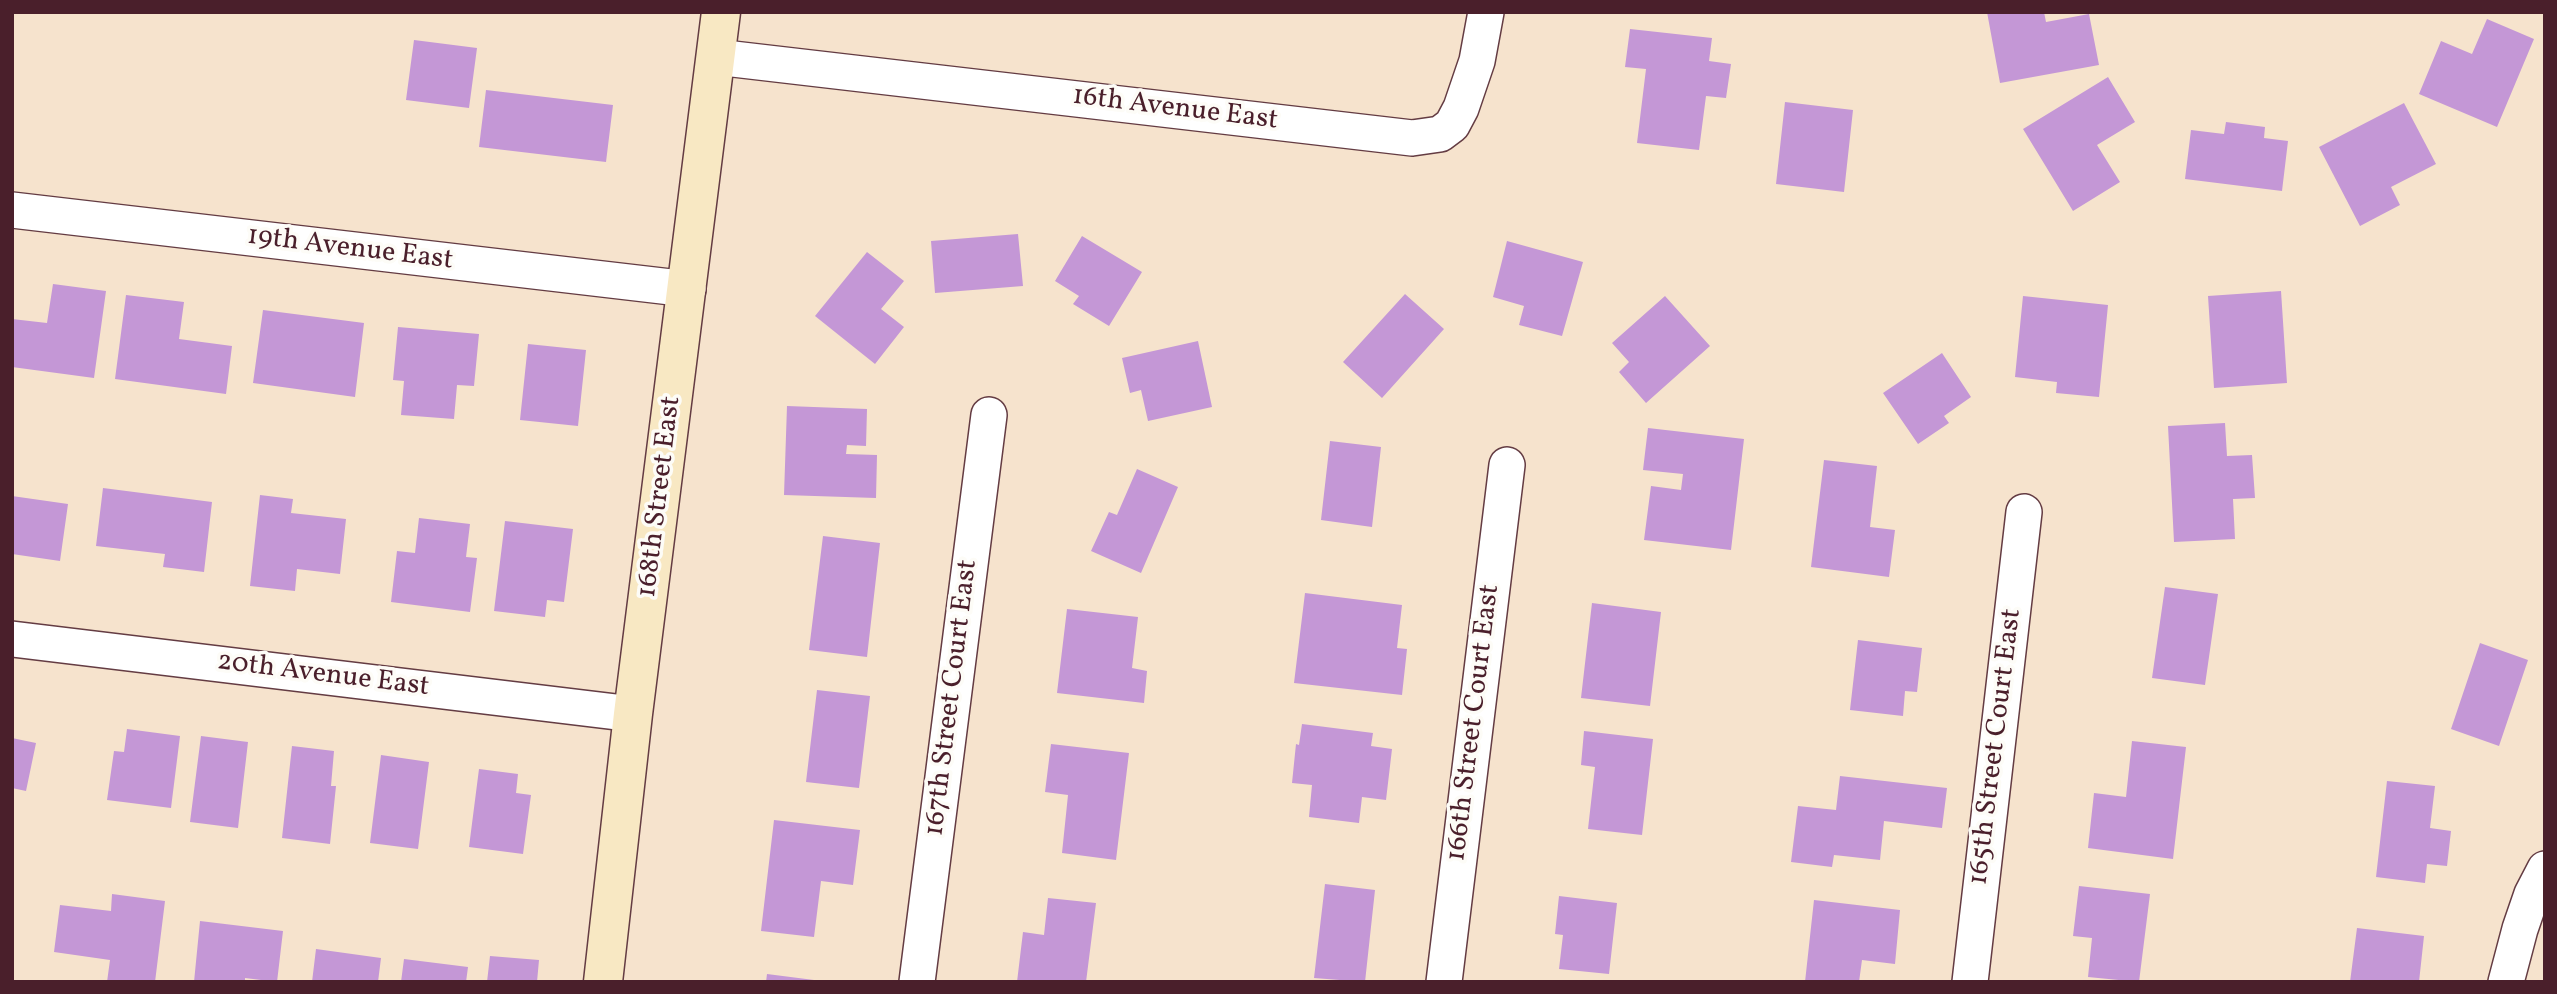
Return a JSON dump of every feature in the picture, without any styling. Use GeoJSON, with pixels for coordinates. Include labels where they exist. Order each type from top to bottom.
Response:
{"type":"FeatureCollection","features":[{"type":"Feature","properties":{"kind":"street","name":"168th Street East"},"geometry":{"type":"LineString","coordinates":[[603,982],[633,714],[721,12]]}},
{"type":"Feature","properties":{"kind":"street","name":"16th Avenue East"},"geometry":{"type":"LineString","coordinates":[[716,57],[1412,138],[1440,134],[1452,125],[1461,108],[1477,61],[1486,12]]}},
{"type":"Feature","properties":{"kind":"street","name":"19th Avenue East"},"geometry":{"type":"LineString","coordinates":[[12,210],[688,289]]}},
{"type":"Feature","properties":{"kind":"street","name":"167th Street Court East"},"geometry":{"type":"LineString","coordinates":[[916,982],[989,415]]}},
{"type":"Feature","properties":{"kind":"street","name":"166th Street Court East"},"geometry":{"type":"LineString","coordinates":[[1444,982],[1507,465]]}},
{"type":"Feature","properties":{"kind":"street","name":"165th Street Court East"},"geometry":{"type":"LineString","coordinates":[[1970,982],[2024,512]]}},
{"type":"Feature","properties":{"kind":"street","name":"20th Avenue East"},"geometry":{"type":"LineString","coordinates":[[12,639],[633,714]]}},
{"type":"Feature","properties":{"kind":"street"},"geometry":{"type":"LineString","coordinates":[[2506,982],[2532,894],[2545,869]]}},
{"type":"Feature","properties":{"kind":"building"},"geometry":{"type":"Polygon","coordinates":[[[1987,12],[2044,12],[2046,22],[2089,14],[2099,65],[2000,83],[1987,12]]]}},
{"type":"Feature","properties":{"kind":"building"},"geometry":{"type":"Polygon","coordinates":[[[2487,19],[2534,39],[2497,127],[2419,94],[2441,41],[2472,54],[2487,19]]]}},
{"type":"Feature","properties":{"kind":"building"},"geometry":{"type":"Polygon","coordinates":[[[1630,29],[1712,38],[1709,61],[1731,64],[1726,98],[1706,96],[1699,150],[1637,143],[1646,69],[1625,67],[1630,29]]]}},
{"type":"Feature","properties":{"kind":"building"},"geometry":{"type":"Polygon","coordinates":[[[414,40],[477,48],[469,108],[406,100],[414,40]]]}},
{"type":"Feature","properties":{"kind":"building"},"geometry":{"type":"Polygon","coordinates":[[[2108,77],[2135,122],[2097,145],[2120,182],[2073,211],[2023,129],[2108,77]]]}},
{"type":"Feature","properties":{"kind":"building"},"geometry":{"type":"Polygon","coordinates":[[[486,90],[613,105],[606,162],[479,147],[486,90]]]}},
{"type":"Feature","properties":{"kind":"building"},"geometry":{"type":"Polygon","coordinates":[[[1785,102],[1853,110],[1844,192],[1776,184],[1785,102]]]}},
{"type":"Feature","properties":{"kind":"building"},"geometry":{"type":"Polygon","coordinates":[[[2404,103],[2436,164],[2391,187],[2400,205],[2360,226],[2319,147],[2404,103]]]}},
{"type":"Feature","properties":{"kind":"building"},"geometry":{"type":"Polygon","coordinates":[[[2226,122],[2265,127],[2264,138],[2288,141],[2282,191],[2185,179],[2191,130],[2224,134],[2226,122]]]}},
{"type":"Feature","properties":{"kind":"building"},"geometry":{"type":"Polygon","coordinates":[[[1018,234],[1023,286],[935,293],[931,241],[1018,234]]]}},
{"type":"Feature","properties":{"kind":"building"},"geometry":{"type":"Polygon","coordinates":[[[1082,236],[1142,272],[1109,326],[1073,304],[1079,296],[1055,281],[1082,236]]]}},
{"type":"Feature","properties":{"kind":"building"},"geometry":{"type":"Polygon","coordinates":[[[1507,241],[1583,262],[1562,336],[1519,325],[1524,306],[1493,297],[1507,241]]]}},
{"type":"Feature","properties":{"kind":"building"},"geometry":{"type":"Polygon","coordinates":[[[867,252],[904,281],[881,309],[904,327],[875,364],[815,316],[867,252]]]}},
{"type":"Feature","properties":{"kind":"building"},"geometry":{"type":"Polygon","coordinates":[[[53,284],[106,291],[94,378],[12,367],[12,319],[47,323],[53,284]]]}},
{"type":"Feature","properties":{"kind":"building"},"geometry":{"type":"Polygon","coordinates":[[[2281,291],[2287,383],[2214,388],[2208,296],[2281,291]]]}},
{"type":"Feature","properties":{"kind":"building"},"geometry":{"type":"Polygon","coordinates":[[[1405,294],[1444,329],[1382,398],[1343,362],[1405,294]]]}},
{"type":"Feature","properties":{"kind":"building"},"geometry":{"type":"Polygon","coordinates":[[[126,295],[184,302],[179,339],[232,346],[226,394],[115,379],[126,295]]]}},
{"type":"Feature","properties":{"kind":"building"},"geometry":{"type":"Polygon","coordinates":[[[1665,296],[1710,346],[1646,403],[1619,372],[1629,362],[1612,343],[1665,296]]]}},
{"type":"Feature","properties":{"kind":"building"},"geometry":{"type":"Polygon","coordinates":[[[2023,296],[2108,305],[2099,397],[2056,393],[2057,382],[2015,377],[2023,296]]]}},
{"type":"Feature","properties":{"kind":"building"},"geometry":{"type":"Polygon","coordinates":[[[263,310],[364,323],[355,397],[253,383],[263,310]]]}},
{"type":"Feature","properties":{"kind":"building"},"geometry":{"type":"Polygon","coordinates":[[[398,327],[479,334],[474,386],[457,385],[454,419],[401,415],[404,381],[393,380],[398,327]]]}},
{"type":"Feature","properties":{"kind":"building"},"geometry":{"type":"Polygon","coordinates":[[[1198,341],[1212,407],[1148,421],[1141,390],[1130,393],[1122,358],[1198,341]]]}},
{"type":"Feature","properties":{"kind":"building"},"geometry":{"type":"Polygon","coordinates":[[[528,344],[586,350],[578,426],[520,420],[528,344]]]}},
{"type":"Feature","properties":{"kind":"building"},"geometry":{"type":"Polygon","coordinates":[[[1942,353],[1971,397],[1944,416],[1949,423],[1918,444],[1883,393],[1942,353]]]}},
{"type":"Feature","properties":{"kind":"building"},"geometry":{"type":"Polygon","coordinates":[[[787,406],[867,409],[866,446],[847,445],[846,454],[877,455],[876,498],[784,495],[787,406]]]}},
{"type":"Feature","properties":{"kind":"building"},"geometry":{"type":"Polygon","coordinates":[[[2225,423],[2227,456],[2252,455],[2255,498],[2233,499],[2235,539],[2174,542],[2168,426],[2225,423]]]}},
{"type":"Feature","properties":{"kind":"building"},"geometry":{"type":"Polygon","coordinates":[[[1648,428],[1744,439],[1731,550],[1644,540],[1651,486],[1681,490],[1683,474],[1643,470],[1648,428]]]}},
{"type":"Feature","properties":{"kind":"building"},"geometry":{"type":"Polygon","coordinates":[[[1330,441],[1381,447],[1372,527],[1321,520],[1330,441]]]}},
{"type":"Feature","properties":{"kind":"building"},"geometry":{"type":"Polygon","coordinates":[[[1824,460],[1877,466],[1870,527],[1895,530],[1889,577],[1811,567],[1824,460]]]}},
{"type":"Feature","properties":{"kind":"building"},"geometry":{"type":"Polygon","coordinates":[[[1137,469],[1178,487],[1141,573],[1091,551],[1109,512],[1117,515],[1137,469]]]}},
{"type":"Feature","properties":{"kind":"building"},"geometry":{"type":"Polygon","coordinates":[[[103,488],[212,502],[204,572],[163,567],[165,554],[96,546],[103,488]]]}},
{"type":"Feature","properties":{"kind":"building"},"geometry":{"type":"Polygon","coordinates":[[[260,495],[293,499],[291,513],[346,519],[340,574],[297,569],[295,591],[250,586],[260,495]]]}},
{"type":"Feature","properties":{"kind":"building"},"geometry":{"type":"Polygon","coordinates":[[[12,496],[68,504],[60,561],[12,554],[12,496]]]}},
{"type":"Feature","properties":{"kind":"building"},"geometry":{"type":"Polygon","coordinates":[[[419,518],[470,524],[466,557],[477,558],[470,612],[391,602],[397,551],[415,553],[419,518]]]}},
{"type":"Feature","properties":{"kind":"building"},"geometry":{"type":"Polygon","coordinates":[[[505,521],[573,529],[564,602],[547,600],[545,617],[494,611],[505,521]]]}},
{"type":"Feature","properties":{"kind":"building"},"geometry":{"type":"Polygon","coordinates":[[[823,536],[880,543],[867,657],[809,650],[823,536]]]}},
{"type":"Feature","properties":{"kind":"building"},"geometry":{"type":"Polygon","coordinates":[[[2165,587],[2218,594],[2205,685],[2152,678],[2165,587]]]}},
{"type":"Feature","properties":{"kind":"building"},"geometry":{"type":"Polygon","coordinates":[[[1305,593],[1402,605],[1397,648],[1407,649],[1402,695],[1294,683],[1305,593]]]}},
{"type":"Feature","properties":{"kind":"building"},"geometry":{"type":"Polygon","coordinates":[[[1592,603],[1661,612],[1650,706],[1581,698],[1592,603]]]}},
{"type":"Feature","properties":{"kind":"building"},"geometry":{"type":"Polygon","coordinates":[[[1067,609],[1138,617],[1132,668],[1147,671],[1144,703],[1057,693],[1067,609]]]}},
{"type":"Feature","properties":{"kind":"building"},"geometry":{"type":"Polygon","coordinates":[[[1858,640],[1922,648],[1917,692],[1905,691],[1903,716],[1850,710],[1858,640]]]}},
{"type":"Feature","properties":{"kind":"building"},"geometry":{"type":"Polygon","coordinates":[[[2480,643],[2528,660],[2499,746],[2451,729],[2480,643]]]}},
{"type":"Feature","properties":{"kind":"building"},"geometry":{"type":"Polygon","coordinates":[[[817,690],[870,696],[859,788],[806,782],[817,690]]]}},
{"type":"Feature","properties":{"kind":"building"},"geometry":{"type":"Polygon","coordinates":[[[1302,724],[1373,733],[1371,746],[1392,749],[1386,800],[1362,797],[1359,823],[1309,817],[1312,785],[1292,783],[1296,744],[1299,745],[1302,724]]]}},
{"type":"Feature","properties":{"kind":"building"},"geometry":{"type":"Polygon","coordinates":[[[127,729],[180,736],[171,808],[107,800],[114,751],[124,752],[127,729]]]}},
{"type":"Feature","properties":{"kind":"building"},"geometry":{"type":"Polygon","coordinates":[[[1584,731],[1653,739],[1642,835],[1588,829],[1595,767],[1581,765],[1584,731]]]}},
{"type":"Feature","properties":{"kind":"building"},"geometry":{"type":"Polygon","coordinates":[[[201,736],[248,742],[238,828],[190,822],[201,736]]]}},
{"type":"Feature","properties":{"kind":"building"},"geometry":{"type":"Polygon","coordinates":[[[12,738],[36,743],[26,791],[12,788],[12,738]]]}},
{"type":"Feature","properties":{"kind":"building"},"geometry":{"type":"Polygon","coordinates":[[[2132,741],[2186,747],[2173,859],[2088,848],[2094,793],[2126,797],[2132,741]]]}},
{"type":"Feature","properties":{"kind":"building"},"geometry":{"type":"Polygon","coordinates":[[[1051,744],[1129,753],[1116,860],[1062,853],[1068,795],[1045,792],[1051,744]]]}},
{"type":"Feature","properties":{"kind":"building"},"geometry":{"type":"Polygon","coordinates":[[[292,746],[334,751],[331,786],[336,786],[330,844],[282,838],[292,746]]]}},
{"type":"Feature","properties":{"kind":"building"},"geometry":{"type":"Polygon","coordinates":[[[381,755],[429,762],[418,849],[370,843],[381,755]]]}},
{"type":"Feature","properties":{"kind":"building"},"geometry":{"type":"Polygon","coordinates":[[[479,769],[518,774],[516,793],[531,795],[523,854],[469,847],[479,769]]]}},
{"type":"Feature","properties":{"kind":"building"},"geometry":{"type":"Polygon","coordinates":[[[1840,776],[1947,788],[1942,828],[1884,821],[1880,860],[1834,855],[1832,867],[1791,862],[1798,806],[1836,810],[1840,776]]]}},
{"type":"Feature","properties":{"kind":"building"},"geometry":{"type":"Polygon","coordinates":[[[2387,781],[2435,786],[2430,828],[2451,831],[2447,866],[2427,864],[2425,883],[2376,877],[2387,781]]]}},
{"type":"Feature","properties":{"kind":"building"},"geometry":{"type":"Polygon","coordinates":[[[774,820],[860,830],[853,885],[821,881],[814,937],[761,931],[774,820]]]}},
{"type":"Feature","properties":{"kind":"building"},"geometry":{"type":"Polygon","coordinates":[[[1325,884],[1375,890],[1365,982],[1314,978],[1325,884]]]}},
{"type":"Feature","properties":{"kind":"building"},"geometry":{"type":"Polygon","coordinates":[[[2079,886],[2150,894],[2139,982],[2088,977],[2092,938],[2073,936],[2079,886]]]}},
{"type":"Feature","properties":{"kind":"building"},"geometry":{"type":"Polygon","coordinates":[[[112,894],[165,901],[155,982],[107,982],[110,960],[54,952],[60,905],[111,911],[112,894]]]}},
{"type":"Feature","properties":{"kind":"building"},"geometry":{"type":"Polygon","coordinates":[[[1559,896],[1617,903],[1609,974],[1559,969],[1563,935],[1555,934],[1559,896]]]}},
{"type":"Feature","properties":{"kind":"building"},"geometry":{"type":"Polygon","coordinates":[[[1048,898],[1096,903],[1086,982],[1017,982],[1023,932],[1044,935],[1048,898]]]}},
{"type":"Feature","properties":{"kind":"building"},"geometry":{"type":"Polygon","coordinates":[[[1814,900],[1900,910],[1895,964],[1862,960],[1859,982],[1805,982],[1814,900]]]}},
{"type":"Feature","properties":{"kind":"building"},"geometry":{"type":"Polygon","coordinates":[[[200,921],[283,931],[277,982],[245,978],[245,982],[194,982],[200,921]]]}},
{"type":"Feature","properties":{"kind":"building"},"geometry":{"type":"Polygon","coordinates":[[[2357,928],[2424,936],[2419,982],[2350,982],[2357,928]]]}},
{"type":"Feature","properties":{"kind":"building"},"geometry":{"type":"Polygon","coordinates":[[[316,949],[381,958],[378,982],[312,982],[316,949]]]}},
{"type":"Feature","properties":{"kind":"building"},"geometry":{"type":"Polygon","coordinates":[[[490,956],[539,960],[537,982],[487,982],[490,956]]]}},
{"type":"Feature","properties":{"kind":"building"},"geometry":{"type":"Polygon","coordinates":[[[404,959],[468,967],[466,982],[401,982],[404,959]]]}},
{"type":"Feature","properties":{"kind":"building"},"geometry":{"type":"Polygon","coordinates":[[[767,974],[814,980],[814,982],[766,982],[767,974]]]}}]}
